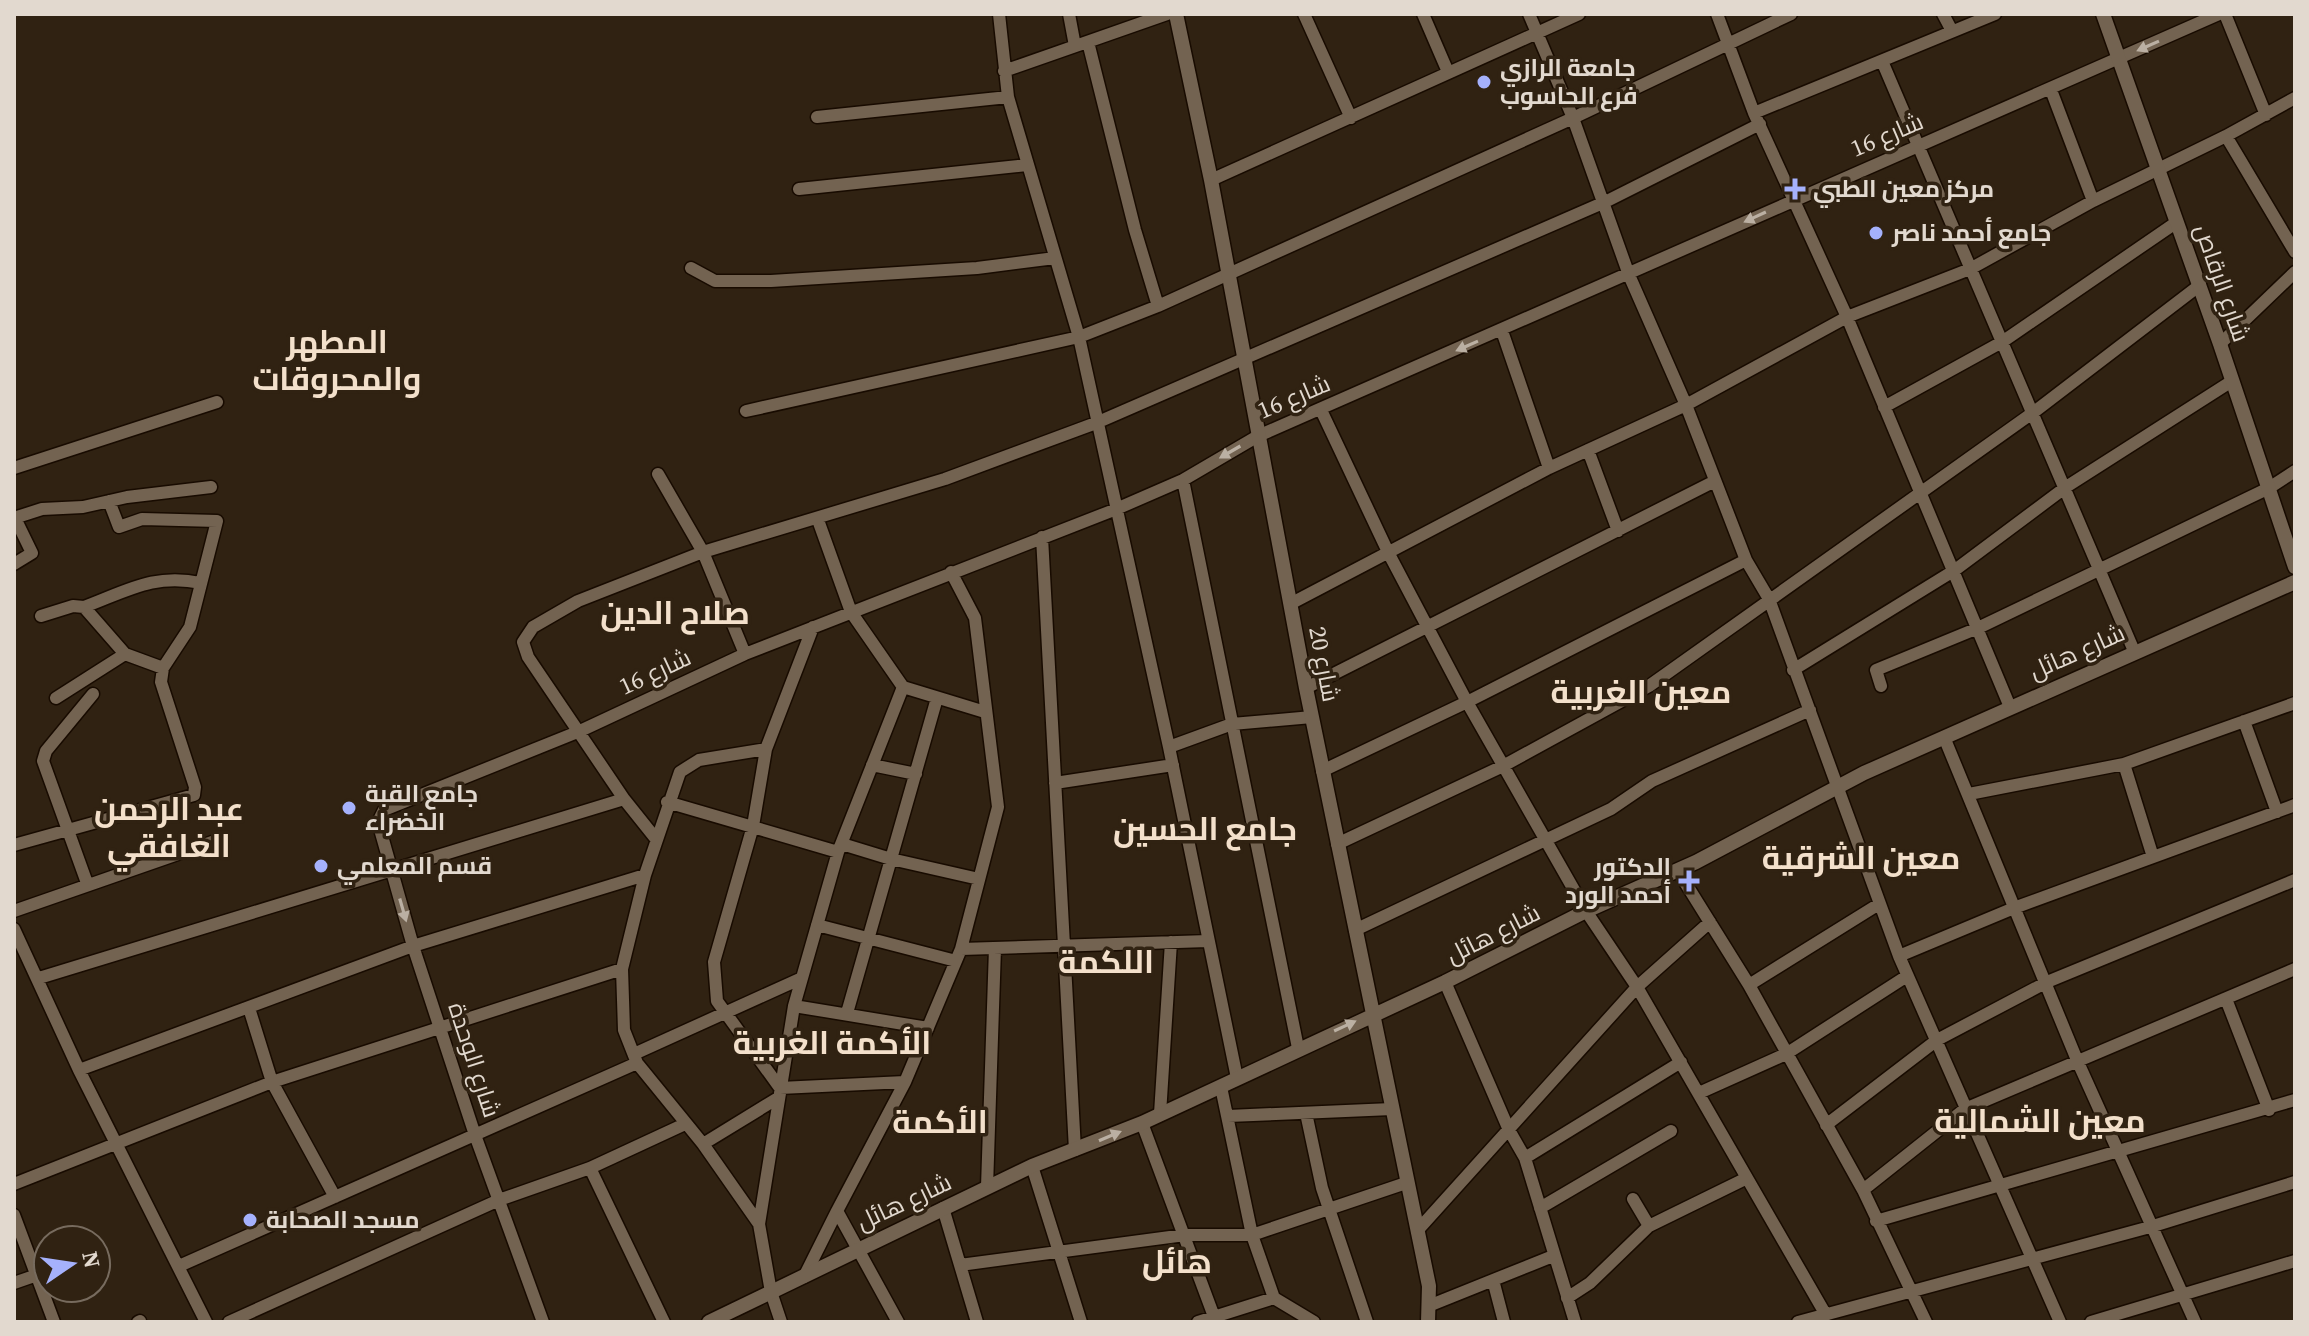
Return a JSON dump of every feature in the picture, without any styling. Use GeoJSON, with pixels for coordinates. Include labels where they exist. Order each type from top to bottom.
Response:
{"type":"FeatureCollection","features":[{"type":"Feature","properties":{"kind":"street"},"geometry":{"type":"LineString","coordinates":[[999,14],[1008,97],[1079,337],[1114,510],[1173,765],[1237,1078]]}},
{"type":"Feature","properties":{"kind":"street"},"geometry":{"type":"LineString","coordinates":[[1069,14],[1075,46]]}},
{"type":"Feature","properties":{"kind":"street"},"geometry":{"type":"LineString","coordinates":[[1004,71],[1167,14]]}},
{"type":"Feature","properties":{"kind":"street","name":"شارع 20"},"geometry":{"type":"LineString","coordinates":[[1176,14],[1211,180],[1322,771],[1417,1231],[1431,1305],[1428,1322]]}},
{"type":"Feature","properties":{"kind":"street"},"geometry":{"type":"LineString","coordinates":[[1304,14],[1351,118]]}},
{"type":"Feature","properties":{"kind":"street"},"geometry":{"type":"LineString","coordinates":[[1423,14],[1448,72]]}},
{"type":"Feature","properties":{"kind":"street"},"geometry":{"type":"LineString","coordinates":[[1529,14],[1573,118],[1629,275],[1686,405],[1746,560],[1769,599],[1835,788],[1907,976],[2028,1258],[2060,1322]]}},
{"type":"Feature","properties":{"kind":"street"},"geometry":{"type":"LineString","coordinates":[[1211,180],[1579,14]]}},
{"type":"Feature","properties":{"kind":"street"},"geometry":{"type":"LineString","coordinates":[[1717,14],[1757,119],[1847,317],[2010,707]]}},
{"type":"Feature","properties":{"kind":"street"},"geometry":{"type":"LineString","coordinates":[[746,411],[1079,337],[1158,306],[1573,118],[1728,41],[1791,14]]}},
{"type":"Feature","properties":{"kind":"street"},"geometry":{"type":"LineString","coordinates":[[1943,14],[1952,31]]}},
{"type":"Feature","properties":{"kind":"street"},"geometry":{"type":"LineString","coordinates":[[656,839],[624,799],[528,657],[523,642],[533,627],[578,601],[703,552],[818,520],[945,479],[1096,423],[1605,202],[1757,119],[1882,61],[1995,14]]}},
{"type":"Feature","properties":{"kind":"street","name":"شارع الرقاص"},"geometry":{"type":"LineString","coordinates":[[2103,14],[2200,285],[2295,567]]}},
{"type":"Feature","properties":{"kind":"street","name":"شارع 16"},"geometry":{"type":"LineString","coordinates":[[384,810],[580,731],[745,654],[1114,510],[1183,480],[1258,436],[2219,14]]}},
{"type":"Feature","properties":{"kind":"street"},"geometry":{"type":"LineString","coordinates":[[2225,14],[2266,115]]}},
{"type":"Feature","properties":{"kind":"street"},"geometry":{"type":"LineString","coordinates":[[1088,42],[1135,230],[1158,306]]}},
{"type":"Feature","properties":{"kind":"street"},"geometry":{"type":"LineString","coordinates":[[1882,61],[2134,651]]}},
{"type":"Feature","properties":{"kind":"street"},"geometry":{"type":"LineString","coordinates":[[2051,90],[2093,201]]}},
{"type":"Feature","properties":{"kind":"street"},"geometry":{"type":"LineString","coordinates":[[817,117],[1008,97]]}},
{"type":"Feature","properties":{"kind":"street"},"geometry":{"type":"LineString","coordinates":[[1290,604],[1549,468],[1686,405],[1847,317],[1970,269],[2093,201],[2226,136],[2295,98]]}},
{"type":"Feature","properties":{"kind":"street"},"geometry":{"type":"LineString","coordinates":[[2226,136],[2295,252]]}},
{"type":"Feature","properties":{"kind":"street"},"geometry":{"type":"LineString","coordinates":[[799,189],[1027,165]]}},
{"type":"Feature","properties":{"kind":"street"},"geometry":{"type":"LineString","coordinates":[[1884,407],[2002,342],[2177,222]]}},
{"type":"Feature","properties":{"kind":"street"},"geometry":{"type":"LineString","coordinates":[[691,268],[715,281],[771,281],[977,268],[1055,258]]}},
{"type":"Feature","properties":{"kind":"street"},"geometry":{"type":"LineString","coordinates":[[2220,344],[2295,272]]}},
{"type":"Feature","properties":{"kind":"street"},"geometry":{"type":"LineString","coordinates":[[1337,844],[1503,766],[1649,686],[2034,412],[2200,285]]}},
{"type":"Feature","properties":{"kind":"street"},"geometry":{"type":"LineString","coordinates":[[1502,331],[1549,468]]}},
{"type":"Feature","properties":{"kind":"street"},"geometry":{"type":"LineString","coordinates":[[1793,670],[1955,570],[2066,487],[2232,381]]}},
{"type":"Feature","properties":{"kind":"street"},"geometry":{"type":"LineString","coordinates":[[14,468],[217,402]]}},
{"type":"Feature","properties":{"kind":"street"},"geometry":{"type":"LineString","coordinates":[[1321,410],[1389,554],[1467,702],[1586,911],[1637,987],[1826,1315]]}},
{"type":"Feature","properties":{"kind":"street"},"geometry":{"type":"LineString","coordinates":[[1588,450],[1618,531]]}},
{"type":"Feature","properties":{"kind":"street"},"geometry":{"type":"LineString","coordinates":[[1881,686],[1876,670],[1978,628],[2099,571],[2269,488],[2295,471]]}},
{"type":"Feature","properties":{"kind":"street"},"geometry":{"type":"LineString","coordinates":[[658,474],[703,552],[745,654]]}},
{"type":"Feature","properties":{"kind":"street"},"geometry":{"type":"LineString","coordinates":[[1183,480],[1298,1048]]}},
{"type":"Feature","properties":{"kind":"street"},"geometry":{"type":"LineString","coordinates":[[1306,688],[1428,629],[1715,481]]}},
{"type":"Feature","properties":{"kind":"street"},"geometry":{"type":"LineString","coordinates":[[14,564],[32,553],[14,518],[42,509],[83,507],[211,487]]}},
{"type":"Feature","properties":{"kind":"street"},"geometry":{"type":"LineString","coordinates":[[14,845],[68,833],[194,795],[195,787],[161,682],[163,668],[190,627],[217,521],[142,519],[119,527],[115,524],[109,501]]}},
{"type":"Feature","properties":{"kind":"street"},"geometry":{"type":"LineString","coordinates":[[818,520],[851,612],[903,687],[985,712]]}},
{"type":"Feature","properties":{"kind":"street"},"geometry":{"type":"LineString","coordinates":[[1042,537],[1075,1150]]}},
{"type":"Feature","properties":{"kind":"street"},"geometry":{"type":"LineString","coordinates":[[1322,771],[1467,702],[1746,560]]}},
{"type":"Feature","properties":{"kind":"street"},"geometry":{"type":"LineString","coordinates":[[804,1277],[905,1082],[959,955],[998,807],[975,618],[951,572]]}},
{"type":"Feature","properties":{"kind":"street"},"geometry":{"type":"LineString","coordinates":[[41,616],[73,606],[84,607],[157,579],[174,577],[201,583]]}},
{"type":"Feature","properties":{"kind":"street","name":"شارع هائل"},"geometry":{"type":"LineString","coordinates":[[714,1321],[1032,1166],[1142,1123],[1445,982],[1586,911],[1678,871],[1835,788],[1944,737],[2295,582]]}},
{"type":"Feature","properties":{"kind":"street"},"geometry":{"type":"LineString","coordinates":[[84,607],[125,654],[163,668]]}},
{"type":"Feature","properties":{"kind":"street"},"geometry":{"type":"LineString","coordinates":[[779,1093],[717,1001],[714,962],[753,826],[766,749],[813,627]]}},
{"type":"Feature","properties":{"kind":"street"},"geometry":{"type":"LineString","coordinates":[[56,698],[125,654]]}},
{"type":"Feature","properties":{"kind":"street"},"geometry":{"type":"LineString","coordinates":[[781,1322],[771,1292],[759,1224],[794,1006],[840,848],[903,687]]}},
{"type":"Feature","properties":{"kind":"street"},"geometry":{"type":"LineString","coordinates":[[87,883],[43,761],[46,751],[93,694]]}},
{"type":"Feature","properties":{"kind":"street"},"geometry":{"type":"LineString","coordinates":[[847,1013],[937,698]]}},
{"type":"Feature","properties":{"kind":"street"},"geometry":{"type":"LineString","coordinates":[[1969,794],[2124,764],[2295,703]]}},
{"type":"Feature","properties":{"kind":"street"},"geometry":{"type":"LineString","coordinates":[[1355,930],[1611,809],[1652,781],[1810,710]]}},
{"type":"Feature","properties":{"kind":"street"},"geometry":{"type":"LineString","coordinates":[[1169,747],[1232,724],[1312,717]]}},
{"type":"Feature","properties":{"kind":"street"},"geometry":{"type":"LineString","coordinates":[[2244,721],[2277,812]]}},
{"type":"Feature","properties":{"kind":"street"},"geometry":{"type":"LineString","coordinates":[[1944,737],[2077,1060],[2195,1322]]}},
{"type":"Feature","properties":{"kind":"street"},"geometry":{"type":"LineString","coordinates":[[759,1224],[703,1144],[635,1059],[624,1030],[622,969],[645,875],[667,802],[680,772],[699,760],[766,749]]}},
{"type":"Feature","properties":{"kind":"street"},"geometry":{"type":"LineString","coordinates":[[2124,764],[2153,857]]}},
{"type":"Feature","properties":{"kind":"street"},"geometry":{"type":"LineString","coordinates":[[872,765],[916,774]]}},
{"type":"Feature","properties":{"kind":"street"},"geometry":{"type":"LineString","coordinates":[[1055,783],[1173,765]]}},
{"type":"Feature","properties":{"kind":"street"},"geometry":{"type":"LineString","coordinates":[[39,978],[624,799]]}},
{"type":"Feature","properties":{"kind":"street"},"geometry":{"type":"LineString","coordinates":[[667,802],[840,848],[979,879]]}},
{"type":"Feature","properties":{"kind":"street"},"geometry":{"type":"LineString","coordinates":[[1899,956],[2014,908],[2295,805]]}},
{"type":"Feature","properties":{"kind":"street","name":"شارع الوحدة"},"geometry":{"type":"LineString","coordinates":[[384,810],[378,822],[413,946],[475,1135],[543,1322]]}},
{"type":"Feature","properties":{"kind":"street"},"geometry":{"type":"LineString","coordinates":[[14,911],[87,883],[218,840]]}},
{"type":"Feature","properties":{"kind":"street"},"geometry":{"type":"LineString","coordinates":[[1678,871],[1749,985],[1863,1190],[1926,1322]]}},
{"type":"Feature","properties":{"kind":"street"},"geometry":{"type":"LineString","coordinates":[[79,1070],[413,946],[645,875]]}},
{"type":"Feature","properties":{"kind":"street"},"geometry":{"type":"LineString","coordinates":[[1826,1125],[1937,1040],[2047,982],[2295,880]]}},
{"type":"Feature","properties":{"kind":"street"},"geometry":{"type":"LineString","coordinates":[[1749,985],[1879,904]]}},
{"type":"Feature","properties":{"kind":"street"},"geometry":{"type":"LineString","coordinates":[[1417,1231],[1637,987],[1710,922]]}},
{"type":"Feature","properties":{"kind":"street"},"geometry":{"type":"LineString","coordinates":[[817,925],[868,939],[959,955],[995,948],[1208,941]]}},
{"type":"Feature","properties":{"kind":"street"},"geometry":{"type":"LineString","coordinates":[[14,929],[79,1070],[119,1144],[206,1322]]}},
{"type":"Feature","properties":{"kind":"street"},"geometry":{"type":"LineString","coordinates":[[1160,1114],[1171,942]]}},
{"type":"Feature","properties":{"kind":"street"},"geometry":{"type":"LineString","coordinates":[[987,1187],[995,948]]}},
{"type":"Feature","properties":{"kind":"street"},"geometry":{"type":"LineString","coordinates":[[14,1184],[272,1082],[622,969]]}},
{"type":"Feature","properties":{"kind":"street"},"geometry":{"type":"LineString","coordinates":[[1863,1190],[1965,1109],[2295,969]]}},
{"type":"Feature","properties":{"kind":"street"},"geometry":{"type":"LineString","coordinates":[[1699,1093],[1786,1054],[1907,976]]}},
{"type":"Feature","properties":{"kind":"street"},"geometry":{"type":"LineString","coordinates":[[179,1266],[475,1135],[635,1059],[725,1012],[802,978]]}},
{"type":"Feature","properties":{"kind":"street"},"geometry":{"type":"LineString","coordinates":[[1445,982],[1509,1130],[1525,1158],[1575,1322]]}},
{"type":"Feature","properties":{"kind":"street"},"geometry":{"type":"LineString","coordinates":[[2226,999],[2269,1110]]}},
{"type":"Feature","properties":{"kind":"street"},"geometry":{"type":"LineString","coordinates":[[794,1006],[928,1028]]}},
{"type":"Feature","properties":{"kind":"street"},"geometry":{"type":"LineString","coordinates":[[249,1008],[272,1082],[335,1197]]}},
{"type":"Feature","properties":{"kind":"street"},"geometry":{"type":"LineString","coordinates":[[1525,1158],[1681,1062]]}},
{"type":"Feature","properties":{"kind":"street"},"geometry":{"type":"LineString","coordinates":[[703,1144],[779,1093],[905,1082]]}},
{"type":"Feature","properties":{"kind":"street"},"geometry":{"type":"LineString","coordinates":[[1221,1087],[1252,1235],[1274,1298],[1314,1322]]}},
{"type":"Feature","properties":{"kind":"street"},"geometry":{"type":"LineString","coordinates":[[1876,1221],[2295,1100]]}},
{"type":"Feature","properties":{"kind":"street"},"geometry":{"type":"LineString","coordinates":[[1228,1116],[1392,1109]]}},
{"type":"Feature","properties":{"kind":"street"},"geometry":{"type":"LineString","coordinates":[[1306,1113],[1322,1188],[1367,1322]]}},
{"type":"Feature","properties":{"kind":"street"},"geometry":{"type":"LineString","coordinates":[[1142,1123],[1216,1320]]}},
{"type":"Feature","properties":{"kind":"street"},"geometry":{"type":"LineString","coordinates":[[229,1322],[499,1200],[590,1168],[685,1124]]}},
{"type":"Feature","properties":{"kind":"street"},"geometry":{"type":"LineString","coordinates":[[1540,1208],[1671,1131]]}},
{"type":"Feature","properties":{"kind":"street"},"geometry":{"type":"LineString","coordinates":[[1032,1166],[1081,1322]]}},
{"type":"Feature","properties":{"kind":"street"},"geometry":{"type":"LineString","coordinates":[[590,1168],[664,1322]]}},
{"type":"Feature","properties":{"kind":"street"},"geometry":{"type":"LineString","coordinates":[[1567,1298],[1590,1283],[1649,1226],[1747,1178]]}},
{"type":"Feature","properties":{"kind":"street"},"geometry":{"type":"LineString","coordinates":[[1798,1322],[2150,1227],[2295,1182]]}},
{"type":"Feature","properties":{"kind":"street"},"geometry":{"type":"LineString","coordinates":[[960,1265],[1185,1235],[1252,1235],[1406,1183]]}},
{"type":"Feature","properties":{"kind":"street"},"geometry":{"type":"LineString","coordinates":[[1633,1199],[1649,1226]]}},
{"type":"Feature","properties":{"kind":"street"},"geometry":{"type":"LineString","coordinates":[[943,1208],[977,1322]]}},
{"type":"Feature","properties":{"kind":"street"},"geometry":{"type":"LineString","coordinates":[[837,1211],[855,1250],[898,1322]]}},
{"type":"Feature","properties":{"kind":"street"},"geometry":{"type":"LineString","coordinates":[[14,1215],[32,1262]]}},
{"type":"Feature","properties":{"kind":"street"},"geometry":{"type":"LineString","coordinates":[[1431,1305],[1553,1256]]}},
{"type":"Feature","properties":{"kind":"street"},"geometry":{"type":"LineString","coordinates":[[2091,1322],[2183,1297],[2295,1261]]}},
{"type":"Feature","properties":{"kind":"street"},"geometry":{"type":"LineString","coordinates":[[14,1283],[32,1274]]}},
{"type":"Feature","properties":{"kind":"street"},"geometry":{"type":"LineString","coordinates":[[1493,1280],[1504,1322]]}},
{"type":"Feature","properties":{"kind":"street"},"geometry":{"type":"LineString","coordinates":[[1198,1322],[1216,1320],[1274,1298]]}},
{"type":"Feature","properties":{"kind":"place","name":"جامعة الرازي فرع الحاسوب"},"geometry":{"type":"Point","coordinates":[1484,82]}},
{"type":"Feature","properties":{"kind":"place","name":"مركز معين الطبي"},"geometry":{"type":"Point","coordinates":[1795,189]}},
{"type":"Feature","properties":{"kind":"place","name":"جامع أحمد ناصر"},"geometry":{"type":"Point","coordinates":[1876,233]}},
{"type":"Feature","properties":{"kind":"place","name":"جامع القبة الخضراء"},"geometry":{"type":"Point","coordinates":[349,808]}},
{"type":"Feature","properties":{"kind":"place","name":"قسم المعلمي"},"geometry":{"type":"Point","coordinates":[321,866]}},
{"type":"Feature","properties":{"kind":"place","name":"الدكتور أحمد الورد"},"geometry":{"type":"Point","coordinates":[1689,881]}},
{"type":"Feature","properties":{"kind":"place","name":"مسجد الصحابة"},"geometry":{"type":"Point","coordinates":[250,1220]}},
{"type":"Feature","properties":{"kind":"district","name":"المطهر والمحروقات"},"geometry":{"type":"Point","coordinates":[337,360]}},
{"type":"Feature","properties":{"kind":"district","name":"صلاح الدين"},"geometry":{"type":"Point","coordinates":[675,613]}},
{"type":"Feature","properties":{"kind":"district","name":"معين الغربية"},"geometry":{"type":"Point","coordinates":[1641,692]}},
{"type":"Feature","properties":{"kind":"district","name":"عبد الرحمن الغافقي"},"geometry":{"type":"Point","coordinates":[169,828]}},
{"type":"Feature","properties":{"kind":"district","name":"جامع الحسين"},"geometry":{"type":"Point","coordinates":[1205,829]}},
{"type":"Feature","properties":{"kind":"district","name":"معين الشرقية"},"geometry":{"type":"Point","coordinates":[1861,858]}},
{"type":"Feature","properties":{"kind":"district","name":"اللكمة"},"geometry":{"type":"Point","coordinates":[1106,962]}},
{"type":"Feature","properties":{"kind":"district","name":"الأكمة الغربية"},"geometry":{"type":"Point","coordinates":[832,1043]}},
{"type":"Feature","properties":{"kind":"district","name":"معين الشمالية"},"geometry":{"type":"Point","coordinates":[2040,1121]}},
{"type":"Feature","properties":{"kind":"district","name":"الأكمة"},"geometry":{"type":"Point","coordinates":[940,1122]}},
{"type":"Feature","properties":{"kind":"district","name":"هائل"},"geometry":{"type":"Point","coordinates":[1177,1262]}}]}
